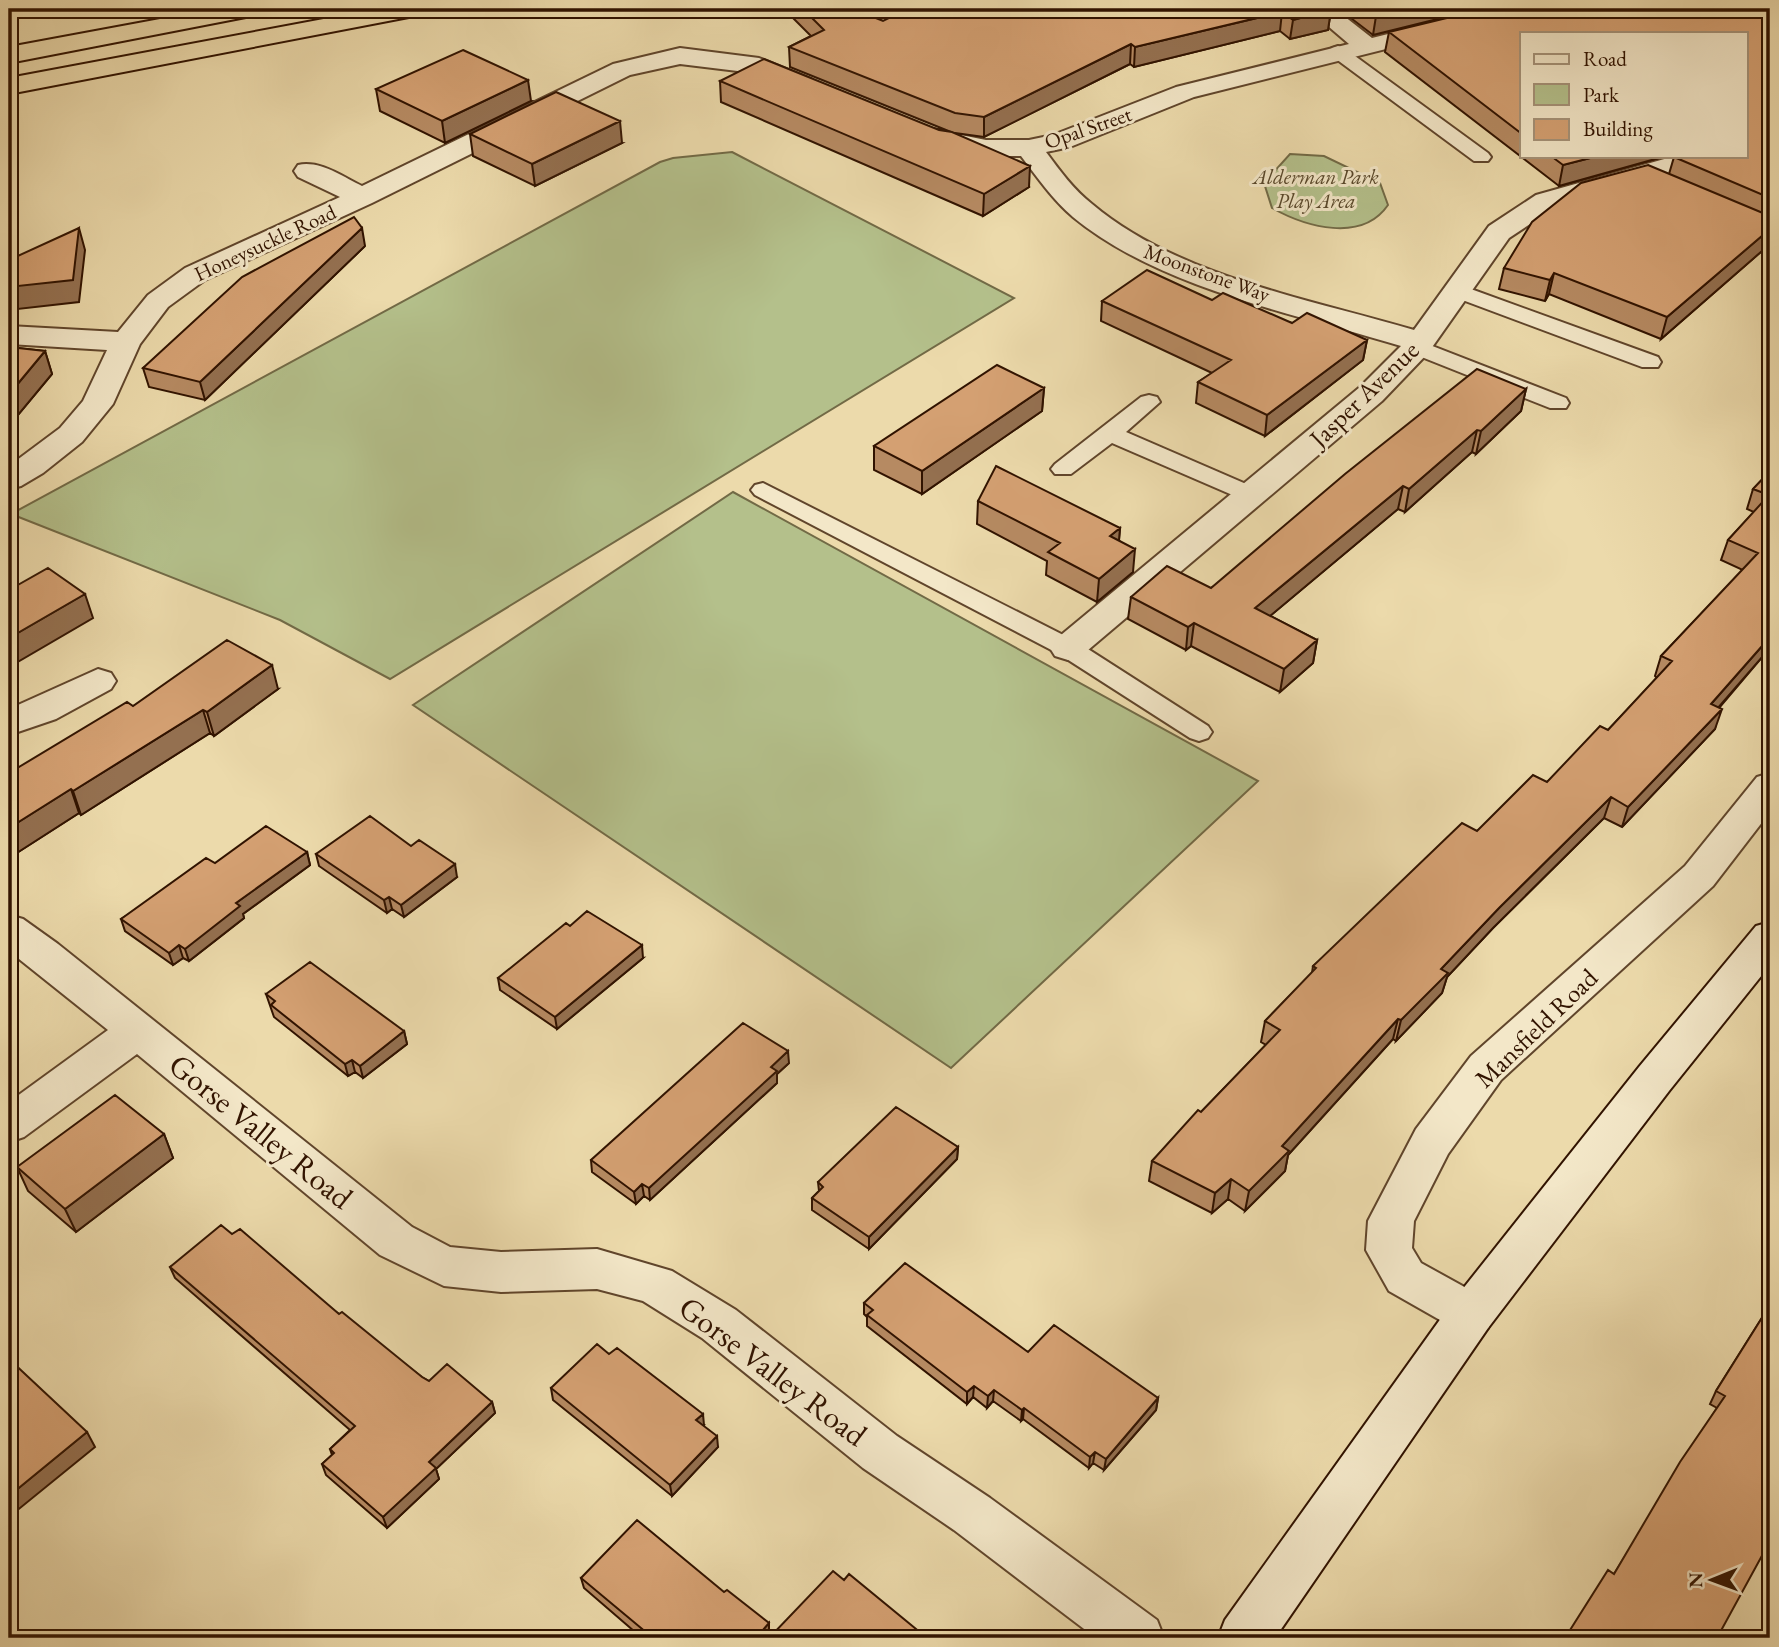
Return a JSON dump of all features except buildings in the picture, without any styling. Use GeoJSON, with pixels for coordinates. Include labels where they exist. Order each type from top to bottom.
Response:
{"type":"FeatureCollection","features":[{"type":"Feature","properties":{"kind":"highway"},"geometry":{"type":"LineString","coordinates":[[9,54],[251,9]]}},
{"type":"Feature","properties":{"kind":"highway"},"geometry":{"type":"LineString","coordinates":[[9,86],[414,9]]}},
{"type":"Feature","properties":{"kind":"street"},"geometry":{"type":"LineString","coordinates":[[1320,9],[1366,45]]}},
{"type":"Feature","properties":{"kind":"street","name":"Opal Street"},"geometry":{"type":"LineString","coordinates":[[916,131],[949,143],[986,148],[1029,148],[1061,141],[1101,127],[1185,92],[1517,9]]}},
{"type":"Feature","properties":{"kind":"street","name":"Honeysuckle Road"},"geometry":{"type":"LineString","coordinates":[[9,479],[32,466],[71,435],[97,404],[126,342],[158,301],[195,274],[362,197],[622,69],[680,56],[759,66],[826,94]]}},
{"type":"Feature","properties":{"kind":"street","name":"Moonstone Way"},"geometry":{"type":"LineString","coordinates":[[1029,148],[1059,188],[1084,212],[1128,243],[1181,268],[1226,284],[1418,344]]}},
{"type":"Feature","properties":{"kind":"street","name":"Jasper Avenue"},"geometry":{"type":"LineString","coordinates":[[1068,648],[1371,394],[1418,344],[1499,232],[1546,201],[1651,180],[1700,158]]}},
{"type":"Feature","properties":{"kind":"street","name":"Honeysuckle Road"},"geometry":{"type":"LineString","coordinates":[[308,171],[362,197]]}},
{"type":"Feature","properties":{"kind":"street"},"geometry":{"type":"LineString","coordinates":[[9,335],[126,342]]}},
{"type":"Feature","properties":{"kind":"street"},"geometry":{"type":"LineString","coordinates":[[9,723],[97,681]]}},
{"type":"Feature","properties":{"kind":"street","name":"Mansfield Road"},"geometry":{"type":"LineString","coordinates":[[1471,1314],[1405,1277],[1388,1250],[1391,1221],[1432,1142],[1486,1068],[1699,876],[1770,786]]}},
{"type":"Feature","properties":{"kind":"street","name":"Gorse Valley Road"},"geometry":{"type":"LineString","coordinates":[[9,930],[44,955],[396,1241],[444,1266],[501,1272],[597,1269],[656,1285],[719,1324],[880,1452],[972,1514],[1138,1638]]}},
{"type":"Feature","properties":{"kind":"street"},"geometry":{"type":"LineString","coordinates":[[1244,1638],[1471,1314],[1654,1079],[1770,937]]}},
{"type":"Feature","properties":{"kind":"street"},"geometry":{"type":"LineString","coordinates":[[9,1125],[138,1031]]}},
{"type":"Feature","properties":{"kind":"lane"},"geometry":{"type":"LineString","coordinates":[[1338,52],[1480,157]]}},
{"type":"Feature","properties":{"kind":"lane"},"geometry":{"type":"LineString","coordinates":[[1457,290],[1650,362]]}},
{"type":"Feature","properties":{"kind":"lane"},"geometry":{"type":"LineString","coordinates":[[1418,344],[1558,402]]}},
{"type":"Feature","properties":{"kind":"lane"},"geometry":{"type":"LineString","coordinates":[[1063,469],[1149,402]]}},
{"type":"Feature","properties":{"kind":"lane"},"geometry":{"type":"LineString","coordinates":[[1110,434],[1252,495]]}},
{"type":"Feature","properties":{"kind":"lane"},"geometry":{"type":"LineString","coordinates":[[762,490],[1068,648],[1199,732]]}},
{"type":"Feature","properties":{"kind":"green space"},"geometry":{"type":"Polygon","coordinates":[[[732,152],[1014,298],[390,679],[280,620],[11,514],[660,162],[673,158],[732,152]]]}},
{"type":"Feature","properties":{"kind":"green space","name":"Alderman Park Play Area"},"geometry":{"type":"Polygon","coordinates":[[[1290,154],[1324,156],[1380,183],[1388,205],[1377,217],[1349,228],[1333,228],[1301,221],[1272,208],[1264,183],[1290,154]]]}},
{"type":"Feature","properties":{"kind":"green space"},"geometry":{"type":"Polygon","coordinates":[[[733,492],[1258,781],[951,1068],[413,705],[733,492]]]}}]}
